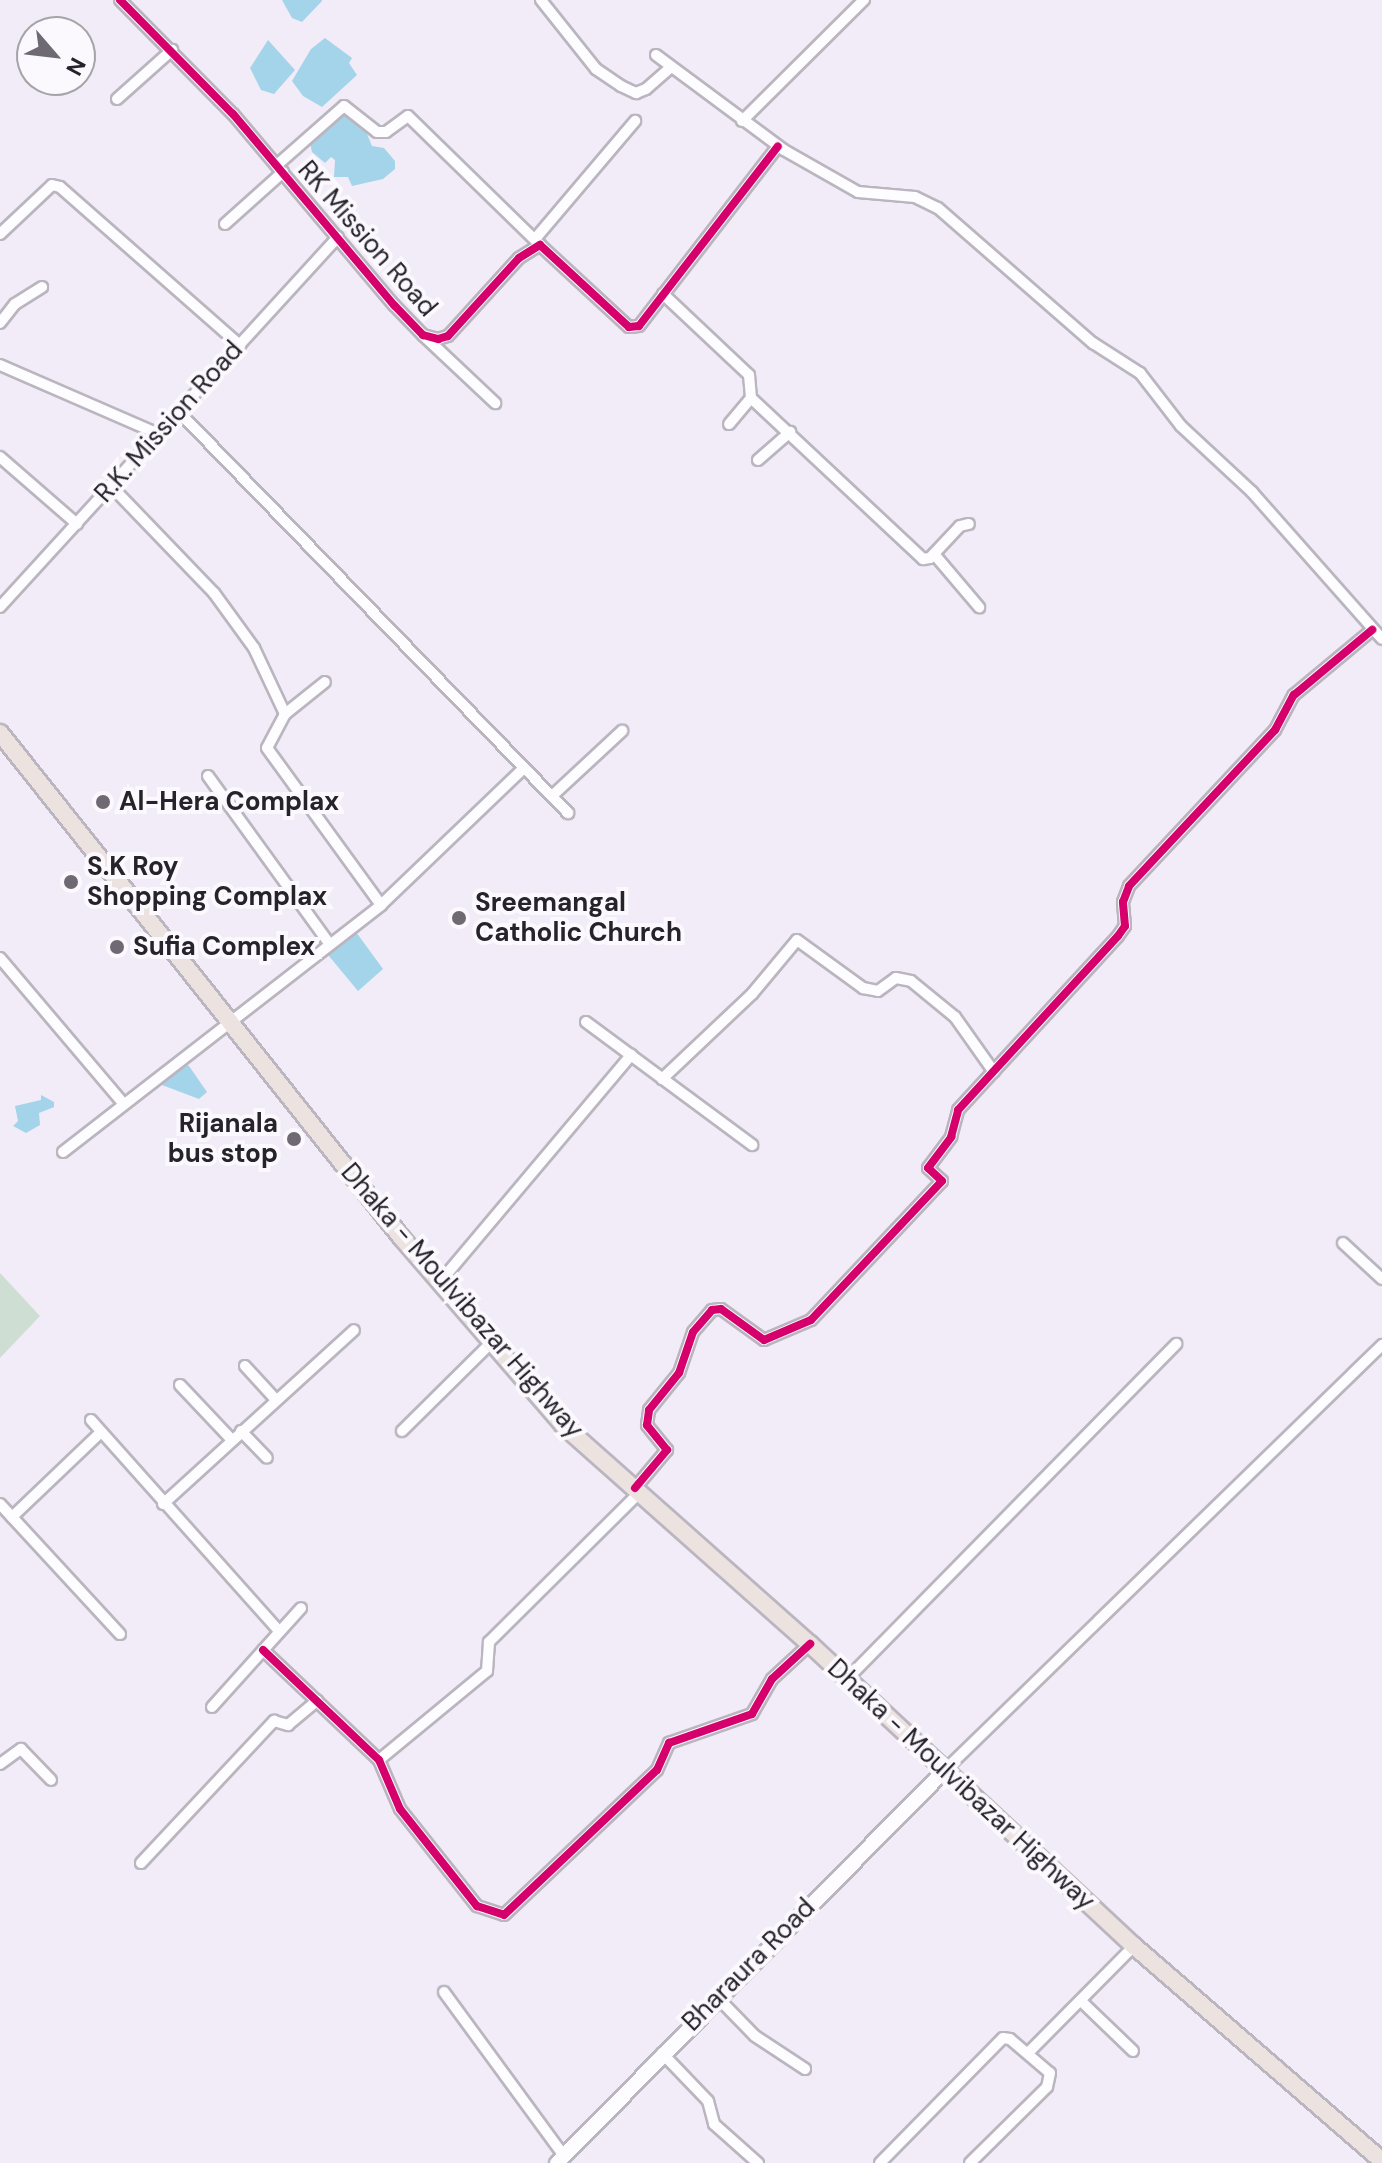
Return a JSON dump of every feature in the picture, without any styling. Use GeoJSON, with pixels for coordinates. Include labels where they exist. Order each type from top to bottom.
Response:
{"type":"FeatureCollection","features":[{"type":"Feature","properties":{"kind":"highway","name":"Dhaka - Moulvibazar Highway"},"geometry":{"type":"LineString","coordinates":[[0,733],[440,1282],[563,1425],[810,1644],[1134,1946],[1382,2161]]}},
{"type":"Feature","properties":{"kind":"main road","name":"Bharaura Road"},"geometry":{"type":"LineString","coordinates":[[560,2159],[945,1770]]}},
{"type":"Feature","properties":{"kind":"street","name":"RK Mission Road"},"geometry":{"type":"LineString","coordinates":[[120,0],[172,50],[280,168],[423,335],[448,336],[519,258],[538,242],[635,121]]}},
{"type":"Feature","properties":{"kind":"street"},"geometry":{"type":"LineString","coordinates":[[541,0],[596,69],[621,86],[636,93],[646,89],[671,67]]}},
{"type":"Feature","properties":{"kind":"street"},"geometry":{"type":"LineString","coordinates":[[742,121],[864,0]]}},
{"type":"Feature","properties":{"kind":"street"},"geometry":{"type":"LineString","coordinates":[[117,99],[172,50]]}},
{"type":"Feature","properties":{"kind":"street"},"geometry":{"type":"LineString","coordinates":[[656,55],[778,146],[858,192],[915,197],[938,208],[1093,343],[1140,373],[1181,426],[1252,492],[1382,639]]}},
{"type":"Feature","properties":{"kind":"street"},"geometry":{"type":"LineString","coordinates":[[225,224],[344,106],[377,132],[386,132],[408,116],[538,242],[634,329],[778,146]]}},
{"type":"Feature","properties":{"kind":"street"},"geometry":{"type":"LineString","coordinates":[[0,234],[52,185],[60,187],[240,345]]}},
{"type":"Feature","properties":{"kind":"street","name":"R.K. Mission Road"},"geometry":{"type":"LineString","coordinates":[[0,607],[338,237]]}},
{"type":"Feature","properties":{"kind":"street"},"geometry":{"type":"LineString","coordinates":[[0,323],[15,304],[42,287]]}},
{"type":"Feature","properties":{"kind":"street"},"geometry":{"type":"LineString","coordinates":[[663,294],[749,375],[751,398],[923,559],[934,554],[960,526],[969,524]]}},
{"type":"Feature","properties":{"kind":"street"},"geometry":{"type":"LineString","coordinates":[[423,335],[495,403]]}},
{"type":"Feature","properties":{"kind":"street"},"geometry":{"type":"LineString","coordinates":[[0,365],[159,434]]}},
{"type":"Feature","properties":{"kind":"street"},"geometry":{"type":"LineString","coordinates":[[729,424],[751,398]]}},
{"type":"Feature","properties":{"kind":"street"},"geometry":{"type":"LineString","coordinates":[[179,412],[522,770],[568,813]]}},
{"type":"Feature","properties":{"kind":"street"},"geometry":{"type":"LineString","coordinates":[[758,460],[790,432]]}},
{"type":"Feature","properties":{"kind":"street"},"geometry":{"type":"LineString","coordinates":[[0,457],[77,524]]}},
{"type":"Feature","properties":{"kind":"street"},"geometry":{"type":"LineString","coordinates":[[111,486],[214,593],[254,648],[285,714]]}},
{"type":"Feature","properties":{"kind":"street"},"geometry":{"type":"LineString","coordinates":[[934,554],[979,607]]}},
{"type":"Feature","properties":{"kind":"street"},"geometry":{"type":"LineString","coordinates":[[379,1760],[487,1671],[489,1642],[637,1490],[667,1450],[647,1425],[649,1410],[679,1373],[693,1332],[712,1310],[721,1309],[764,1340],[811,1320],[942,1181],[928,1168],[951,1137],[963,1103],[1118,936],[1125,926],[1123,902],[1129,886],[1275,730],[1294,695],[1372,630]]}},
{"type":"Feature","properties":{"kind":"street"},"geometry":{"type":"LineString","coordinates":[[325,682],[285,714],[267,748],[381,905]]}},
{"type":"Feature","properties":{"kind":"street"},"geometry":{"type":"LineString","coordinates":[[552,796],[622,731]]}},
{"type":"Feature","properties":{"kind":"street"},"geometry":{"type":"LineString","coordinates":[[63,1152],[328,942],[381,905],[522,770]]}},
{"type":"Feature","properties":{"kind":"street"},"geometry":{"type":"LineString","coordinates":[[208,776],[328,942]]}},
{"type":"Feature","properties":{"kind":"street"},"geometry":{"type":"LineString","coordinates":[[662,1079],[752,994],[797,940],[863,988],[878,991],[896,978],[911,981],[955,1017],[994,1072]]}},
{"type":"Feature","properties":{"kind":"street"},"geometry":{"type":"LineString","coordinates":[[0,958],[123,1103]]}},
{"type":"Feature","properties":{"kind":"street"},"geometry":{"type":"LineString","coordinates":[[586,1022],[752,1145]]}},
{"type":"Feature","properties":{"kind":"street"},"geometry":{"type":"LineString","coordinates":[[440,1282],[631,1055]]}},
{"type":"Feature","properties":{"kind":"street"},"geometry":{"type":"LineString","coordinates":[[1343,1243],[1382,1279]]}},
{"type":"Feature","properties":{"kind":"street"},"geometry":{"type":"LineString","coordinates":[[163,1504],[354,1330]]}},
{"type":"Feature","properties":{"kind":"street"},"geometry":{"type":"LineString","coordinates":[[402,1431],[492,1342]]}},
{"type":"Feature","properties":{"kind":"street"},"geometry":{"type":"LineString","coordinates":[[847,1679],[1176,1344]]}},
{"type":"Feature","properties":{"kind":"street"},"geometry":{"type":"LineString","coordinates":[[945,1770],[1382,1345]]}},
{"type":"Feature","properties":{"kind":"street"},"geometry":{"type":"LineString","coordinates":[[245,1366],[276,1400]]}},
{"type":"Feature","properties":{"kind":"street"},"geometry":{"type":"LineString","coordinates":[[180,1385],[232,1440]]}},
{"type":"Feature","properties":{"kind":"street"},"geometry":{"type":"LineString","coordinates":[[91,1420],[279,1631]]}},
{"type":"Feature","properties":{"kind":"street"},"geometry":{"type":"LineString","coordinates":[[241,1431],[267,1458]]}},
{"type":"Feature","properties":{"kind":"street"},"geometry":{"type":"LineString","coordinates":[[12,1517],[101,1432]]}},
{"type":"Feature","properties":{"kind":"street"},"geometry":{"type":"LineString","coordinates":[[0,1504],[120,1634]]}},
{"type":"Feature","properties":{"kind":"street"},"geometry":{"type":"LineString","coordinates":[[212,1707],[301,1608]]}},
{"type":"Feature","properties":{"kind":"street"},"geometry":{"type":"LineString","coordinates":[[263,1650],[379,1760],[400,1809],[469,1895],[484,1910],[504,1915],[657,1770],[669,1743],[752,1714],[772,1679],[810,1644]]}},
{"type":"Feature","properties":{"kind":"street"},"geometry":{"type":"LineString","coordinates":[[141,1863],[264,1730],[274,1721],[288,1725],[317,1701]]}},
{"type":"Feature","properties":{"kind":"street"},"geometry":{"type":"LineString","coordinates":[[0,1764],[21,1749],[51,1780]]}},
{"type":"Feature","properties":{"kind":"street"},"geometry":{"type":"LineString","coordinates":[[1028,2053],[1134,1946]]}},
{"type":"Feature","properties":{"kind":"street"},"geometry":{"type":"LineString","coordinates":[[444,1992],[560,2159]]}},
{"type":"Feature","properties":{"kind":"street"},"geometry":{"type":"LineString","coordinates":[[717,1997],[755,2036],[805,2069]]}},
{"type":"Feature","properties":{"kind":"street"},"geometry":{"type":"LineString","coordinates":[[1081,2001],[1133,2051]]}},
{"type":"Feature","properties":{"kind":"street"},"geometry":{"type":"LineString","coordinates":[[880,2163],[1003,2038],[1028,2053],[1050,2073],[1047,2087],[970,2163]]}},
{"type":"Feature","properties":{"kind":"street"},"geometry":{"type":"LineString","coordinates":[[662,2053],[708,2101],[714,2124],[758,2163]]}},
{"type":"Feature","properties":{"kind":"green space"},"geometry":{"type":"Polygon","coordinates":[[[0,1273],[40,1316],[0,1358],[0,1273]]]}},
{"type":"Feature","properties":{"kind":"water"},"geometry":{"type":"Polygon","coordinates":[[[282,0],[322,1],[302,22],[292,18],[282,0]]]}},
{"type":"Feature","properties":{"kind":"water"},"geometry":{"type":"Polygon","coordinates":[[[325,38],[352,58],[349,63],[357,75],[322,107],[303,96],[292,81],[311,49],[325,38]]]}},
{"type":"Feature","properties":{"kind":"water"},"geometry":{"type":"Polygon","coordinates":[[[268,40],[295,70],[274,94],[261,90],[250,68],[268,40]]]}},
{"type":"Feature","properties":{"kind":"water"},"geometry":{"type":"Polygon","coordinates":[[[346,110],[363,124],[372,146],[384,148],[395,161],[395,169],[383,179],[352,186],[348,177],[334,177],[335,160],[331,157],[325,163],[312,152],[310,143],[346,110]]]}},
{"type":"Feature","properties":{"kind":"water"},"geometry":{"type":"Polygon","coordinates":[[[356,932],[383,969],[358,991],[324,950],[356,932]]]}},
{"type":"Feature","properties":{"kind":"water"},"geometry":{"type":"Polygon","coordinates":[[[180,1063],[189,1066],[207,1092],[199,1099],[154,1082],[180,1063]]]}},
{"type":"Feature","properties":{"kind":"water"},"geometry":{"type":"Polygon","coordinates":[[[41,1095],[54,1102],[54,1107],[39,1113],[40,1125],[26,1133],[13,1126],[18,1121],[15,1106],[41,1100],[41,1095]]]}},
{"type":"Feature","properties":{"kind":"cycle path"},"geometry":{"type":"LineString","coordinates":[[120,0],[233,114],[394,305],[423,335],[438,339],[448,336],[519,258],[540,245],[629,327],[639,326],[778,146]]}},
{"type":"Feature","properties":{"kind":"cycle path"},"geometry":{"type":"LineString","coordinates":[[635,1488],[667,1450],[647,1425],[649,1410],[679,1373],[693,1332],[712,1310],[721,1309],[764,1340],[811,1320],[942,1181],[928,1168],[951,1137],[958,1110],[1118,936],[1125,926],[1123,902],[1129,886],[1275,730],[1294,695],[1372,630]]}},
{"type":"Feature","properties":{"kind":"cycle path"},"geometry":{"type":"LineString","coordinates":[[263,1650],[379,1760],[400,1809],[477,1906],[504,1915],[657,1770],[669,1743],[752,1714],[772,1679],[810,1644]]}},
{"type":"Feature","properties":{"kind":"place","name":"Al-Hera Complax"},"geometry":{"type":"Point","coordinates":[103,802]}},
{"type":"Feature","properties":{"kind":"place","name":"S.K Roy Shopping Complax"},"geometry":{"type":"Point","coordinates":[71,882]}},
{"type":"Feature","properties":{"kind":"place","name":"Sreemangal Catholic Church"},"geometry":{"type":"Point","coordinates":[459,918]}},
{"type":"Feature","properties":{"kind":"place","name":"Sufia Complex"},"geometry":{"type":"Point","coordinates":[117,947]}},
{"type":"Feature","properties":{"kind":"place","name":"Rijanala bus stop"},"geometry":{"type":"Point","coordinates":[294,1139]}}]}
